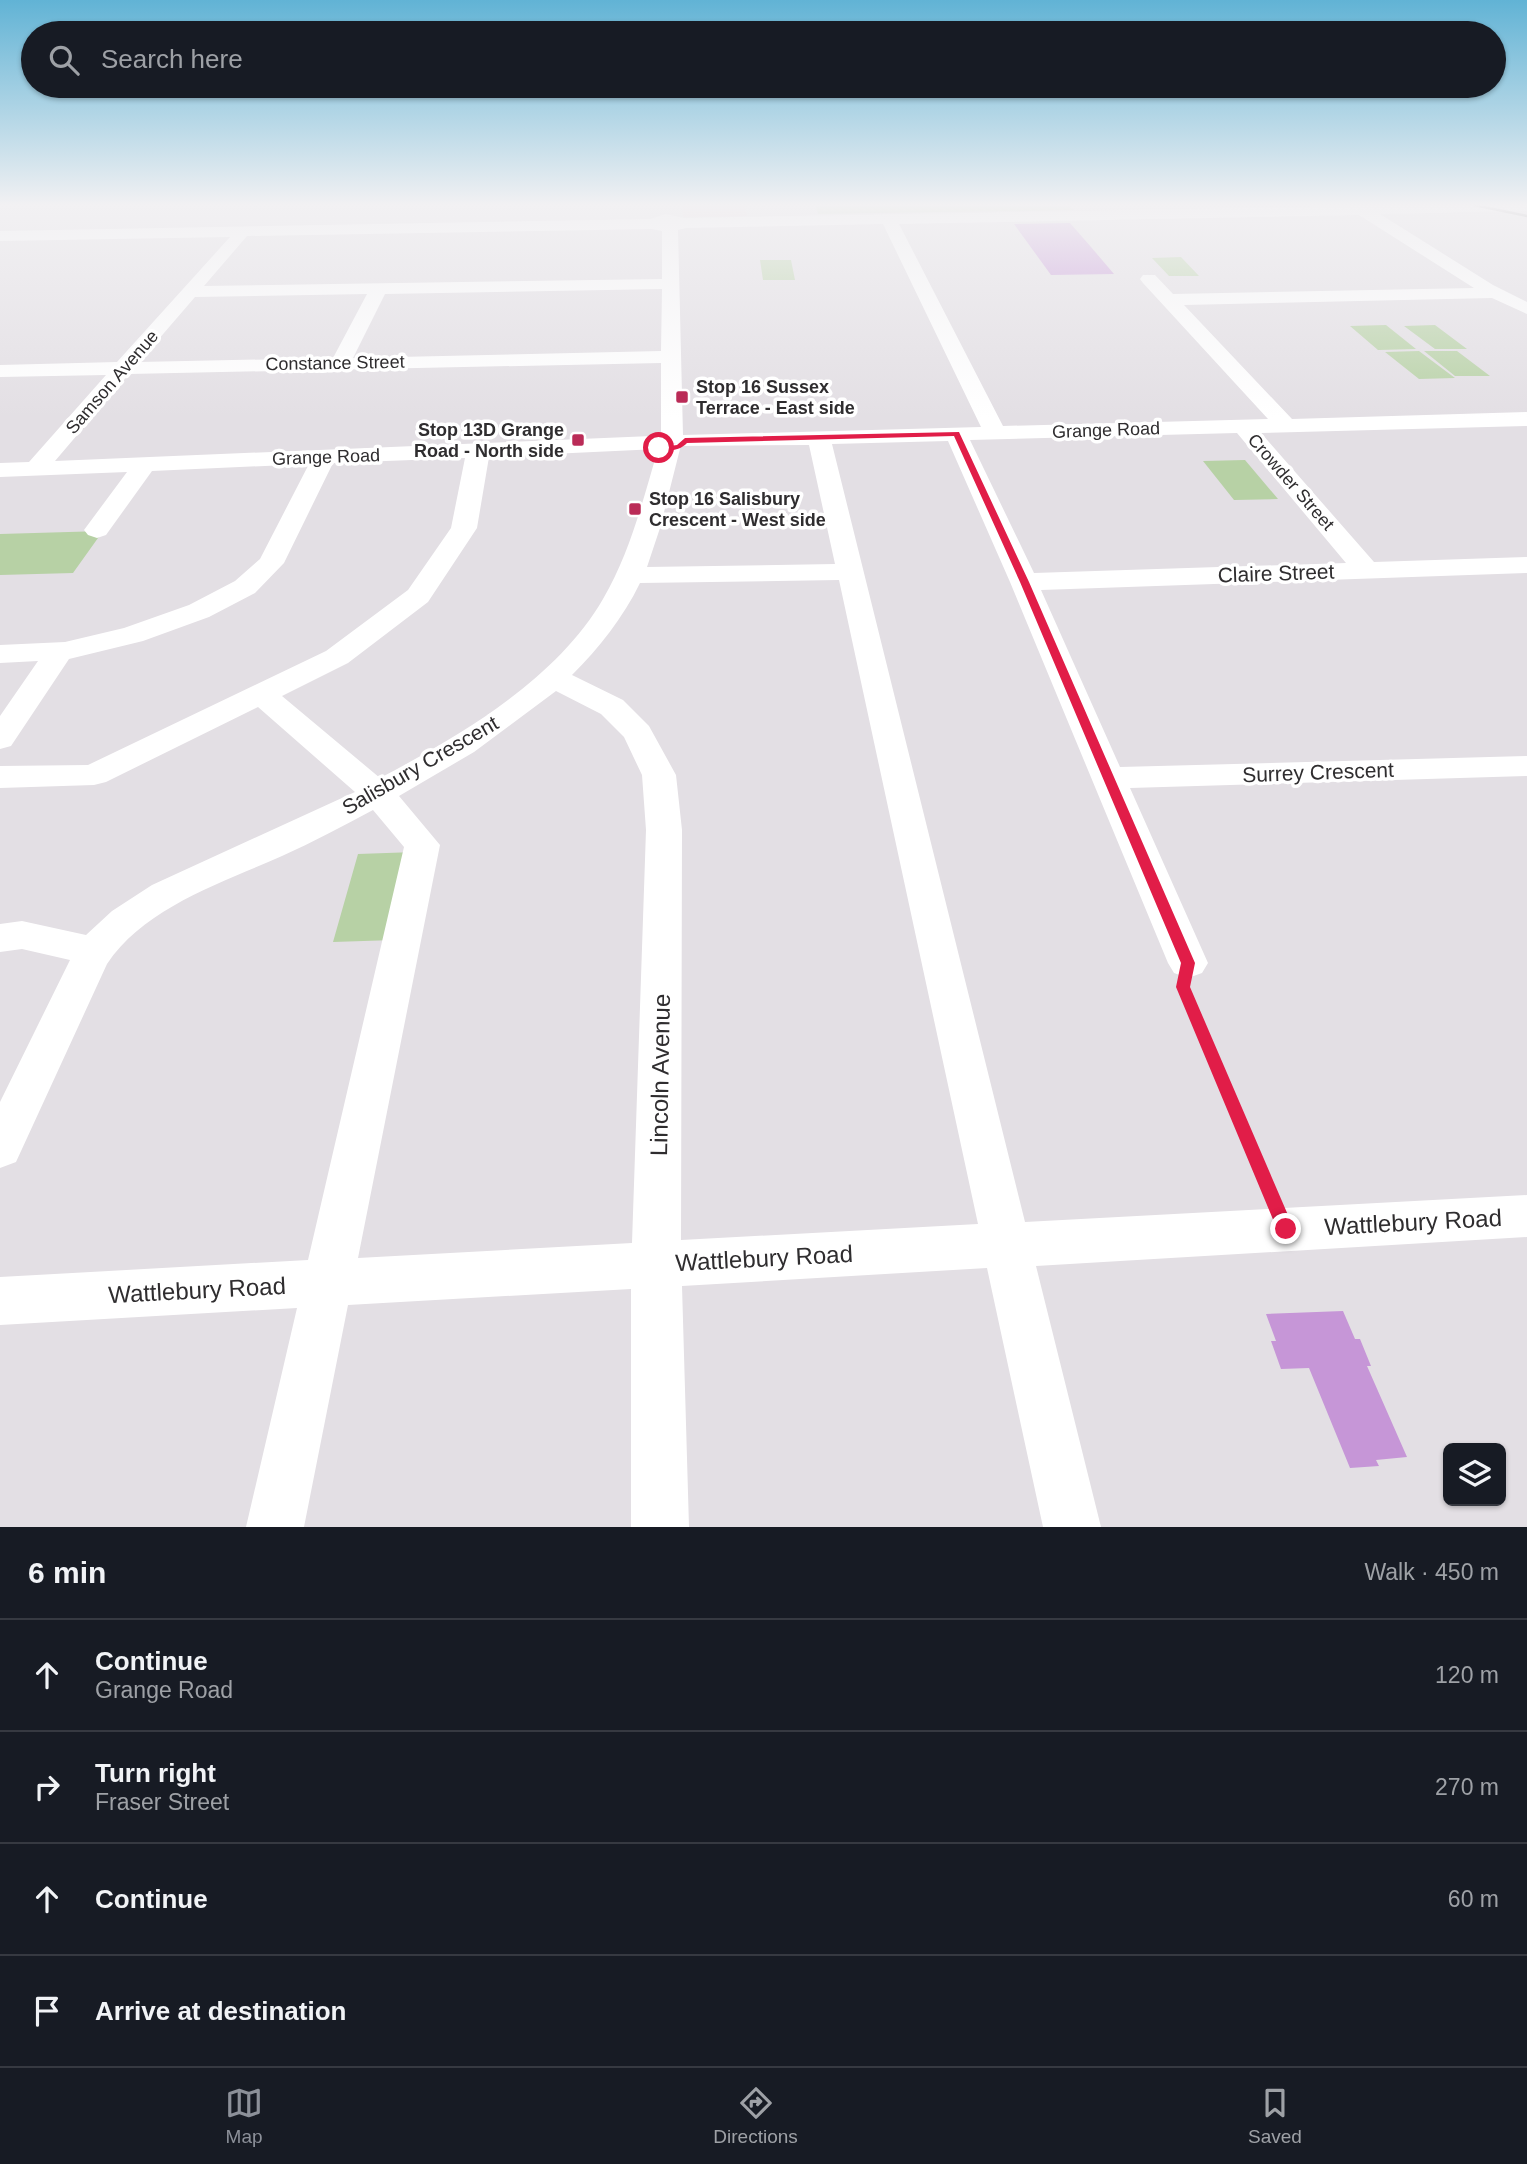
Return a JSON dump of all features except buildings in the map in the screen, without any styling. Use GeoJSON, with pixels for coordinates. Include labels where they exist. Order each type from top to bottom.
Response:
{"type":"FeatureCollection","features":[{"type":"Feature","properties":{"kind":"street","name":"Samson Avenue"},"geometry":{"type":"LineString","coordinates":[[35,469],[204,276]]}},
{"type":"Feature","properties":{"kind":"street","name":"Salisbury Crescent"},"geometry":{"type":"LineString","coordinates":[[0,1148],[90,961],[122,924],[153,902],[377,793],[473,737],[552,677],[602,625],[629,575],[652,515],[669,442],[670,276]]}},
{"type":"Feature","properties":{"kind":"street"},"geometry":{"type":"LineString","coordinates":[[917,276],[995,433]]}},
{"type":"Feature","properties":{"kind":"street"},"geometry":{"type":"LineString","coordinates":[[1469,276],[1527,309]]}},
{"type":"Feature","properties":{"kind":"street"},"geometry":{"type":"LineString","coordinates":[[1149,279],[1286,425]]}},
{"type":"Feature","properties":{"kind":"street"},"geometry":{"type":"LineString","coordinates":[[191,292],[670,284]]}},
{"type":"Feature","properties":{"kind":"street"},"geometry":{"type":"LineString","coordinates":[[1168,300],[1527,288]]}},
{"type":"Feature","properties":{"kind":"street"},"geometry":{"type":"LineString","coordinates":[[340,363],[379,289]]}},
{"type":"Feature","properties":{"kind":"street","name":"Constance Street"},"geometry":{"type":"LineString","coordinates":[[0,371],[670,357]]}},
{"type":"Feature","properties":{"kind":"street","name":"Grange Road"},"geometry":{"type":"LineString","coordinates":[[0,470],[669,442],[1527,418]]}},
{"type":"Feature","properties":{"kind":"street","name":"Crowder Street"},"geometry":{"type":"LineString","coordinates":[[1243,426],[1366,570]]}},
{"type":"Feature","properties":{"kind":"street"},"geometry":{"type":"LineString","coordinates":[[957,433],[1110,778],[1188,963]]}},
{"type":"Feature","properties":{"kind":"street"},"geometry":{"type":"LineString","coordinates":[[819,437],[1072,1527]]}},
{"type":"Feature","properties":{"kind":"street"},"geometry":{"type":"LineString","coordinates":[[0,777],[94,775],[337,657],[418,596],[464,528],[478,451]]}},
{"type":"Feature","properties":{"kind":"street"},"geometry":{"type":"LineString","coordinates":[[0,654],[59,652],[134,635],[198,611],[245,587],[271,563],[324,457]]}},
{"type":"Feature","properties":{"kind":"street"},"geometry":{"type":"LineString","coordinates":[[97,530],[144,465]]}},
{"type":"Feature","properties":{"kind":"street","name":"Claire Street"},"geometry":{"type":"LineString","coordinates":[[1024,582],[1527,565]]}},
{"type":"Feature","properties":{"kind":"street"},"geometry":{"type":"LineString","coordinates":[[629,575],[850,572]]}},
{"type":"Feature","properties":{"kind":"street"},"geometry":{"type":"LineString","coordinates":[[0,739],[59,652]]}},
{"type":"Feature","properties":{"kind":"street","name":"Lincoln Avenue"},"geometry":{"type":"LineString","coordinates":[[552,677],[612,707],[638,733],[659,775],[664,830],[656,1265],[660,1527]]}},
{"type":"Feature","properties":{"kind":"street"},"geometry":{"type":"LineString","coordinates":[[261,694],[377,793],[422,845],[275,1527]]}},
{"type":"Feature","properties":{"kind":"street","name":"Surrey Crescent"},"geometry":{"type":"LineString","coordinates":[[1110,778],[1527,766]]}},
{"type":"Feature","properties":{"kind":"street"},"geometry":{"type":"LineString","coordinates":[[0,938],[22,935],[90,961]]}},
{"type":"Feature","properties":{"kind":"street","name":"Wattlebury Road"},"geometry":{"type":"LineString","coordinates":[[0,1301],[1527,1216]]}},
{"type":"Feature","properties":{"kind":"path"},"geometry":{"type":"LineString","coordinates":[[1188,963],[1183,987],[1286,1229]]}},
{"type":"Feature","properties":{"kind":"green space"},"geometry":{"type":"Polygon","coordinates":[[[762,276],[794,276],[795,280],[763,280],[762,276]]]}},
{"type":"Feature","properties":{"kind":"green space"},"geometry":{"type":"Polygon","coordinates":[[[1386,325],[1416,349],[1378,350],[1350,326],[1386,325]]]}},
{"type":"Feature","properties":{"kind":"green space"},"geometry":{"type":"Polygon","coordinates":[[[1435,325],[1467,349],[1435,349],[1404,326],[1435,325]]]}},
{"type":"Feature","properties":{"kind":"green space"},"geometry":{"type":"Polygon","coordinates":[[[1419,351],[1455,378],[1419,379],[1385,352],[1419,351]]]}},
{"type":"Feature","properties":{"kind":"green space"},"geometry":{"type":"Polygon","coordinates":[[[1424,351],[1457,351],[1490,376],[1455,376],[1424,351]]]}},
{"type":"Feature","properties":{"kind":"green space"},"geometry":{"type":"Polygon","coordinates":[[[1245,460],[1278,499],[1234,500],[1203,461],[1245,460]]]}},
{"type":"Feature","properties":{"kind":"green space"},"geometry":{"type":"Polygon","coordinates":[[[103,531],[73,573],[0,575],[0,534],[103,531]]]}},
{"type":"Feature","properties":{"kind":"green space"},"geometry":{"type":"Polygon","coordinates":[[[415,852],[394,940],[333,942],[358,854],[415,852]]]}},
{"type":"Feature","properties":{"kind":"place","name":"Stop 16 Sussex Terrace - East side"},"geometry":{"type":"Point","coordinates":[682,397]}},
{"type":"Feature","properties":{"kind":"place","name":"Stop 13D Grange Road - North side"},"geometry":{"type":"Point","coordinates":[578,440]}},
{"type":"Feature","properties":{"kind":"place","name":"Stop 16 Salisbury Crescent - West side"},"geometry":{"type":"Point","coordinates":[635,509]}},
{"type":"Feature","properties":{"kind":"route"},"geometry":{"type":"LineString","coordinates":[[659,448],[683,446],[685,441],[957,433],[1110,778],[1188,963],[1183,987],[1286,1229]]}}]}
